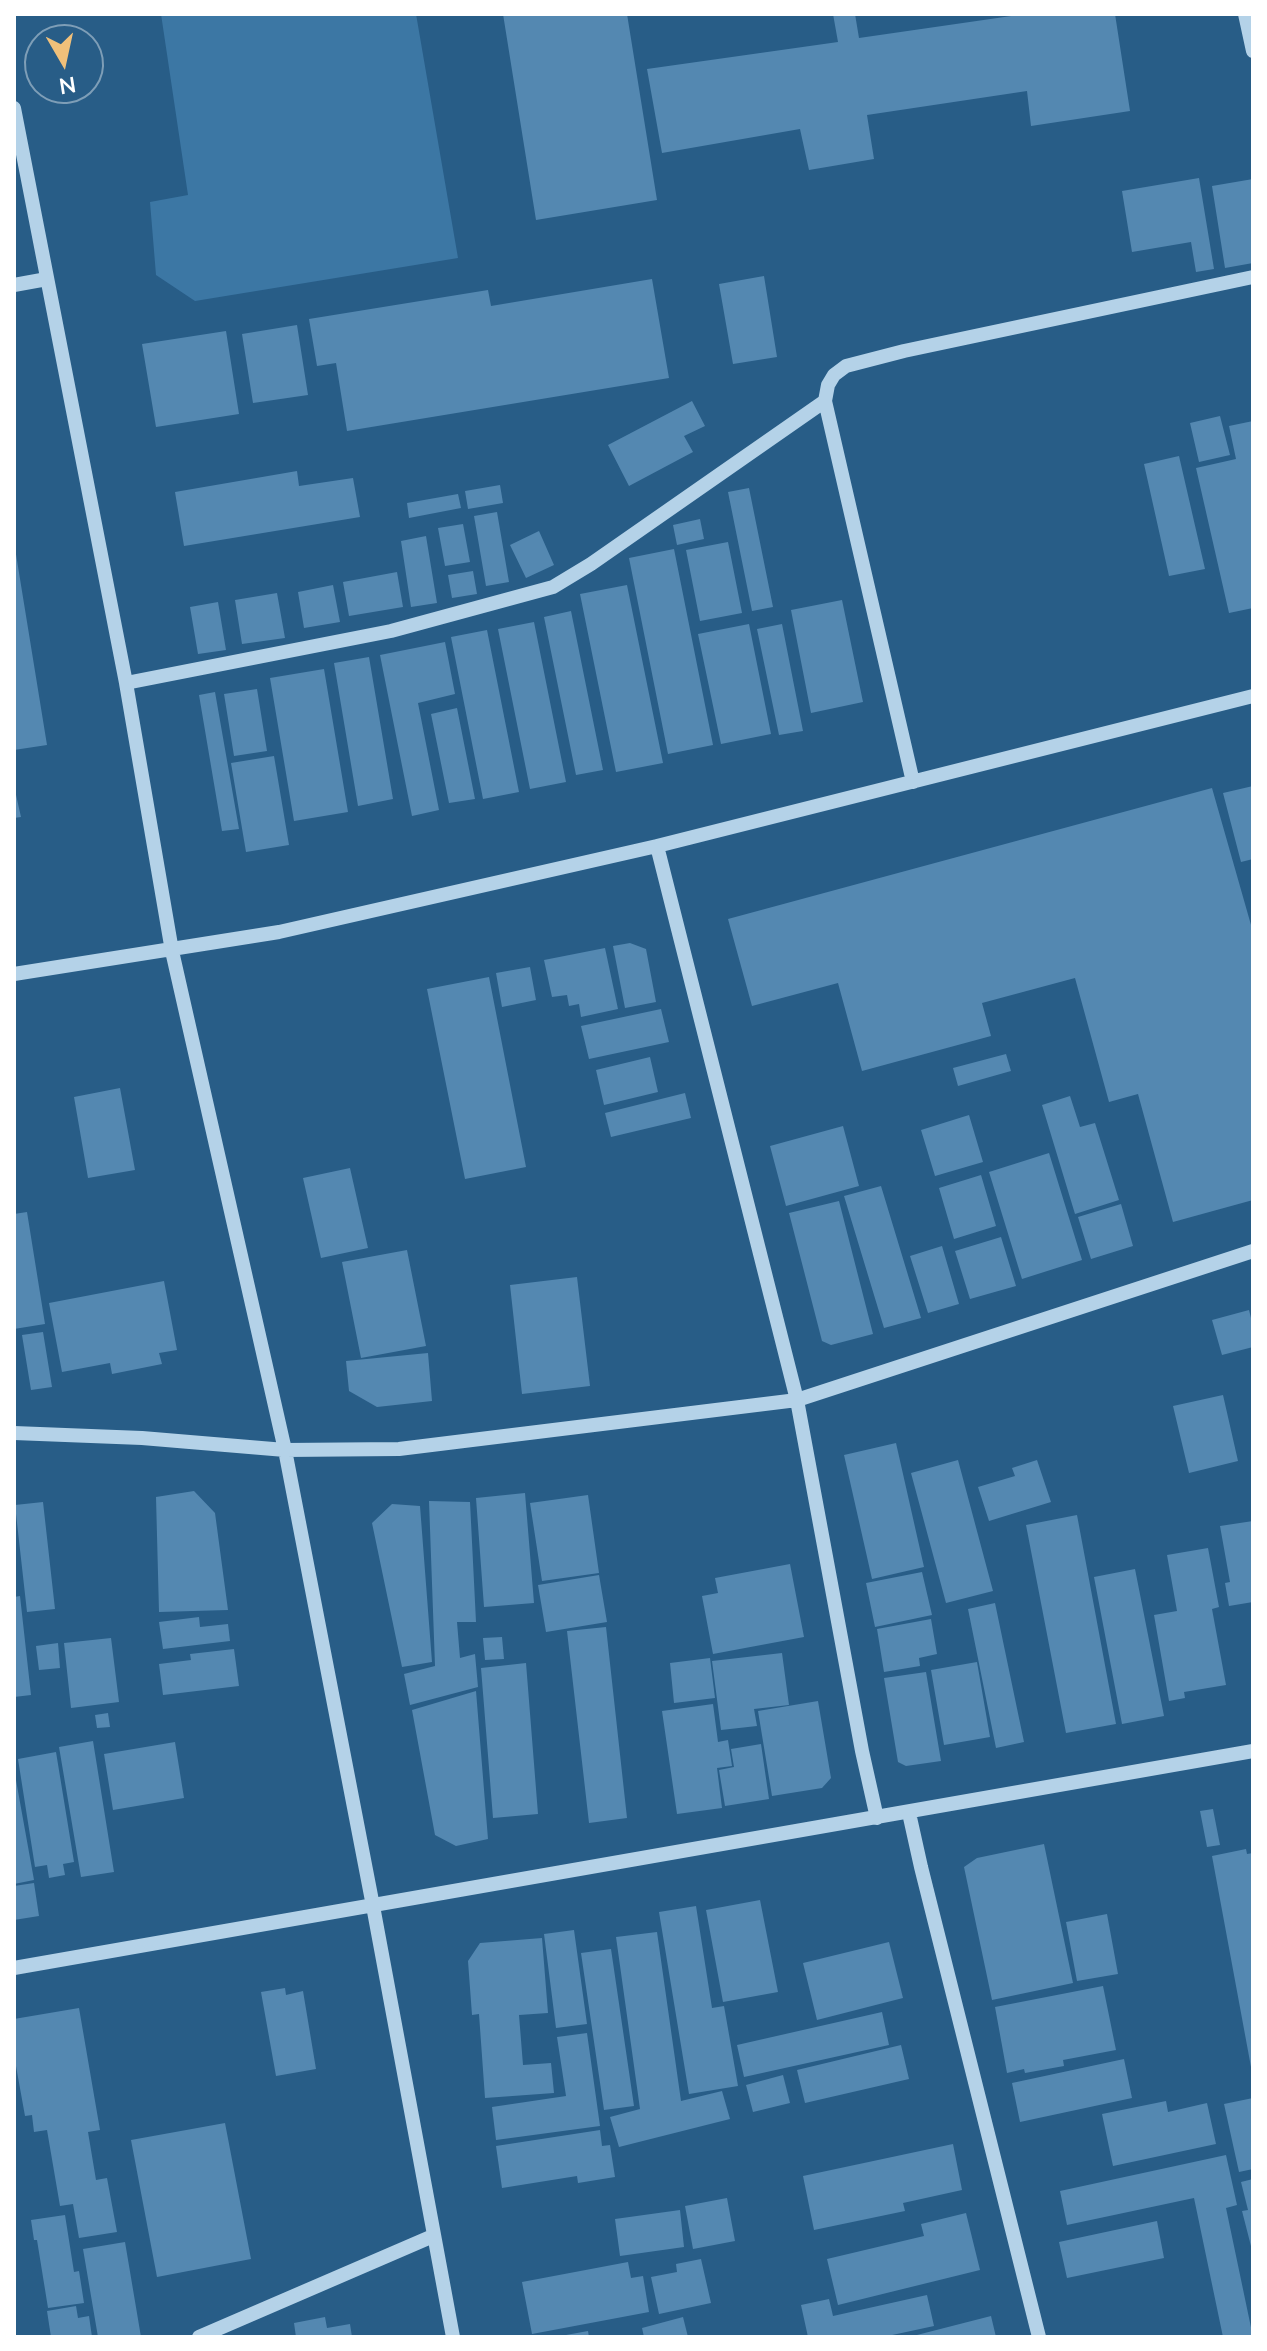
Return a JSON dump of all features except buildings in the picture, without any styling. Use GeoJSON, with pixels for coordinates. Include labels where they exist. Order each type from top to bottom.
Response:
{"type":"FeatureCollection","features":[{"type":"Feature","properties":{"kind":"street"},"geometry":{"type":"LineString","coordinates":[[1245,14],[1253,51]]}},
{"type":"Feature","properties":{"kind":"street"},"geometry":{"type":"LineString","coordinates":[[14,108],[126,683],[172,951],[285,1450],[453,2337]]}},
{"type":"Feature","properties":{"kind":"street"},"geometry":{"type":"LineString","coordinates":[[913,782],[825,401],[834,375],[846,366],[904,351],[1253,277]]}},
{"type":"Feature","properties":{"kind":"street"},"geometry":{"type":"LineString","coordinates":[[14,285],[47,279]]}},
{"type":"Feature","properties":{"kind":"street"},"geometry":{"type":"LineString","coordinates":[[126,683],[391,631],[553,587],[591,564],[825,401]]}},
{"type":"Feature","properties":{"kind":"street"},"geometry":{"type":"LineString","coordinates":[[14,974],[279,932],[657,846],[1253,696]]}},
{"type":"Feature","properties":{"kind":"street"},"geometry":{"type":"LineString","coordinates":[[657,846],[797,1400],[877,1818]]}},
{"type":"Feature","properties":{"kind":"street"},"geometry":{"type":"LineString","coordinates":[[14,1433],[142,1438],[285,1450],[399,1449],[797,1400],[1253,1251]]}},
{"type":"Feature","properties":{"kind":"street"},"geometry":{"type":"LineString","coordinates":[[14,1968],[1253,1751]]}},
{"type":"Feature","properties":{"kind":"street"},"geometry":{"type":"LineString","coordinates":[[909,1813],[1039,2337]]}},
{"type":"Feature","properties":{"kind":"street"},"geometry":{"type":"LineString","coordinates":[[199,2337],[433,2236]]}},
{"type":"Feature","properties":{"kind":"shaded area"},"geometry":{"type":"Polygon","coordinates":[[[161,14],[416,14],[458,258],[195,301],[156,275],[150,202],[188,195],[161,14]]]}}]}
